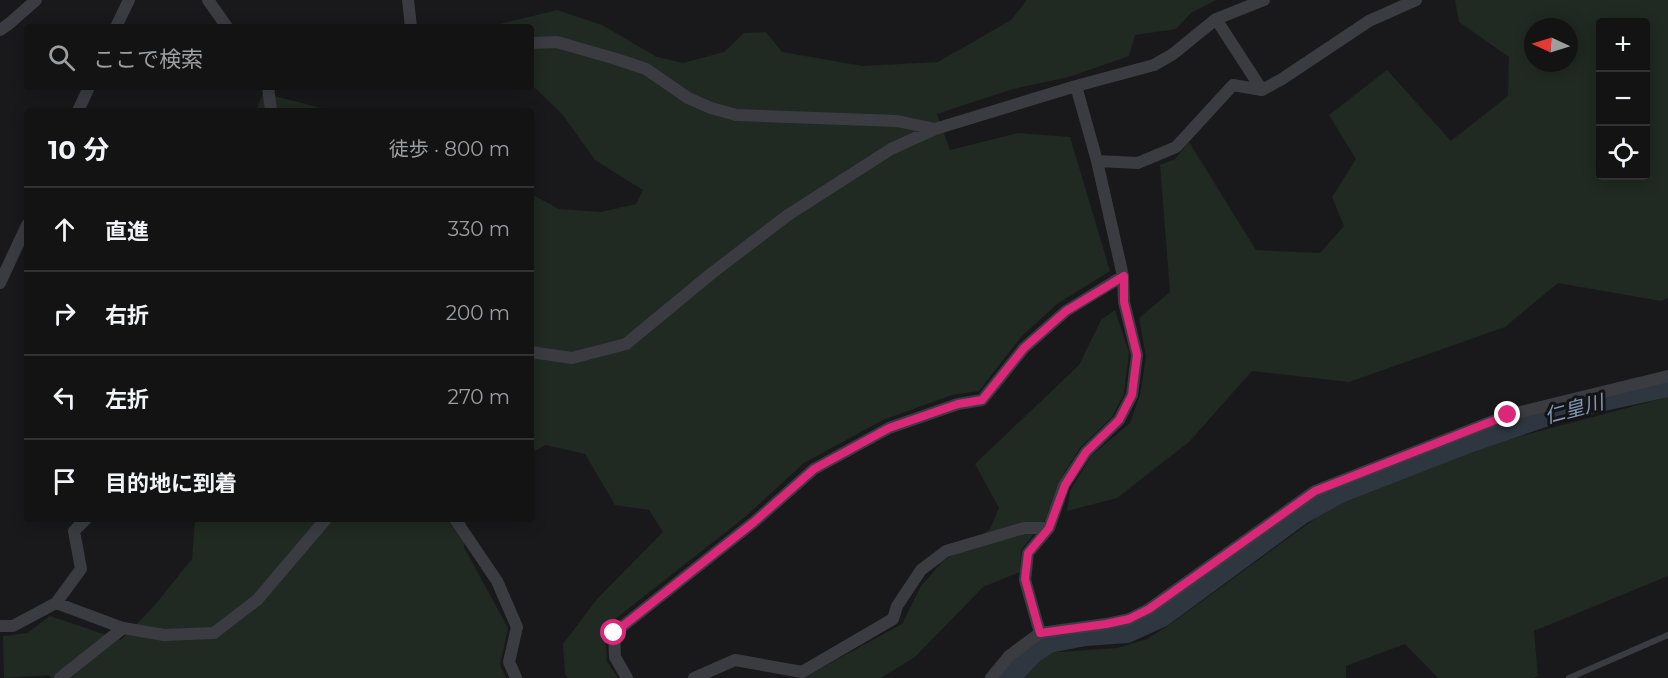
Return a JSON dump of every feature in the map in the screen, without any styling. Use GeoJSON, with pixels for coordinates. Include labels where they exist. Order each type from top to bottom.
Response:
{"type":"FeatureCollection","features":[{"type":"Feature","properties":{"kind":"street"},"geometry":{"type":"LineString","coordinates":[[0,30],[36,0]]}},
{"type":"Feature","properties":{"kind":"street"},"geometry":{"type":"LineString","coordinates":[[117,24],[129,0]]}},
{"type":"Feature","properties":{"kind":"street"},"geometry":{"type":"LineString","coordinates":[[208,0],[225,24]]}},
{"type":"Feature","properties":{"kind":"street"},"geometry":{"type":"LineString","coordinates":[[408,0],[411,24]]}},
{"type":"Feature","properties":{"kind":"street"},"geometry":{"type":"LineString","coordinates":[[534,352],[572,358],[626,344],[712,273],[788,215],[891,149],[935,129],[1154,65],[1173,54],[1216,19],[1264,0]]}},
{"type":"Feature","properties":{"kind":"street"},"geometry":{"type":"LineString","coordinates":[[1097,161],[1138,163],[1176,147],[1233,85],[1262,90],[1369,21],[1416,0]]}},
{"type":"Feature","properties":{"kind":"street"},"geometry":{"type":"LineString","coordinates":[[1216,19],[1262,90]]}},
{"type":"Feature","properties":{"kind":"street"},"geometry":{"type":"LineString","coordinates":[[534,43],[557,42],[646,69],[688,98],[736,115],[897,122],[935,129]]}},
{"type":"Feature","properties":{"kind":"street"},"geometry":{"type":"LineString","coordinates":[[1040,633],[1025,579],[1028,553],[1049,528],[1065,485],[1086,452],[1119,420],[1132,395],[1137,355],[1124,302],[1124,276],[1097,161],[1076,86]]}},
{"type":"Feature","properties":{"kind":"street"},"geometry":{"type":"LineString","coordinates":[[79,108],[88,90]]}},
{"type":"Feature","properties":{"kind":"street"},"geometry":{"type":"LineString","coordinates":[[268,90],[270,108]]}},
{"type":"Feature","properties":{"kind":"street"},"geometry":{"type":"LineString","coordinates":[[0,283],[22,247]]}},
{"type":"Feature","properties":{"kind":"street"},"geometry":{"type":"LineString","coordinates":[[627,678],[615,657],[614,633],[754,522],[814,469],[889,428],[958,404],[982,400],[1024,348],[1066,311],[1124,276]]}},
{"type":"Feature","properties":{"kind":"street"},"geometry":{"type":"LineString","coordinates":[[991,678],[1009,656],[1040,633],[1129,619],[1149,609],[1315,491],[1508,415],[1668,376]]}},
{"type":"Feature","properties":{"kind":"street"},"geometry":{"type":"LineString","coordinates":[[0,626],[13,627],[56,603],[81,569],[74,531],[83,522]]}},
{"type":"Feature","properties":{"kind":"street"},"geometry":{"type":"LineString","coordinates":[[56,603],[123,628],[164,634],[214,633],[257,600],[323,522]]}},
{"type":"Feature","properties":{"kind":"street"},"geometry":{"type":"LineString","coordinates":[[457,522],[497,581],[518,627],[509,662],[516,678]]}},
{"type":"Feature","properties":{"kind":"street"},"geometry":{"type":"LineString","coordinates":[[694,678],[735,660],[802,672],[893,619],[897,606],[921,570],[946,551],[1024,528],[1049,528]]}},
{"type":"Feature","properties":{"kind":"street"},"geometry":{"type":"LineString","coordinates":[[60,678],[123,628]]}},
{"type":"Feature","properties":{"kind":"lane"},"geometry":{"type":"LineString","coordinates":[[1569,678],[1668,635]]}},
{"type":"Feature","properties":{"kind":"shaded area"},"geometry":{"type":"Polygon","coordinates":[[[1027,0],[1216,0],[1191,13],[1176,29],[1135,35],[1129,56],[1069,77],[1013,89],[937,114],[950,150],[1018,133],[1070,137],[1110,271],[1057,304],[1021,337],[979,391],[952,395],[883,420],[804,463],[745,517],[605,627],[607,662],[618,678],[568,678],[565,674],[563,644],[597,599],[663,532],[649,510],[615,505],[585,454],[546,445],[534,451],[534,196],[559,209],[601,212],[636,204],[643,190],[595,160],[562,114],[534,87],[534,24],[499,24],[557,10],[602,25],[657,57],[683,63],[724,52],[744,33],[766,32],[782,52],[863,66],[938,62],[1011,20],[1027,0]]]}},
{"type":"Feature","properties":{"kind":"shaded area"},"geometry":{"type":"Polygon","coordinates":[[[1455,0],[1668,0],[1668,298],[1661,301],[1558,283],[1505,327],[1349,382],[1252,371],[1189,442],[1117,498],[1067,511],[1070,491],[1091,456],[1130,423],[1140,395],[1146,357],[1139,318],[1170,292],[1160,165],[1175,159],[1189,142],[1256,250],[1320,253],[1344,226],[1332,197],[1356,159],[1329,115],[1387,70],[1451,141],[1508,96],[1509,57],[1459,22],[1455,0]]]}},
{"type":"Feature","properties":{"kind":"shaded area"},"geometry":{"type":"Polygon","coordinates":[[[263,93],[321,108],[257,108],[263,93]]]}},
{"type":"Feature","properties":{"kind":"shaded area"},"geometry":{"type":"Polygon","coordinates":[[[1115,310],[1129,353],[1124,394],[1112,417],[1080,448],[1059,481],[1045,520],[1021,550],[1020,572],[983,587],[915,657],[881,678],[803,678],[902,624],[921,586],[942,562],[990,529],[999,508],[975,464],[1079,365],[1101,320],[1115,310]]]}},
{"type":"Feature","properties":{"kind":"shaded area"},"geometry":{"type":"Polygon","coordinates":[[[1668,397],[1668,576],[1534,631],[1538,676],[1533,678],[1438,678],[1405,644],[1346,666],[1346,678],[1019,678],[1043,653],[1117,648],[1147,639],[1342,499],[1480,447],[1668,397]]]}},
{"type":"Feature","properties":{"kind":"shaded area"},"geometry":{"type":"Polygon","coordinates":[[[195,522],[466,522],[464,547],[508,628],[500,665],[506,678],[52,678],[48,675],[4,678],[3,636],[27,633],[50,616],[121,640],[154,606],[192,559],[195,522]]]}},
{"type":"Feature","properties":{"kind":"waterway","name":"仁皇川"},"geometry":{"type":"LineString","coordinates":[[1009,678],[1032,653],[1049,642],[1085,635],[1127,632],[1162,616],[1302,513],[1340,492],[1471,441],[1571,407],[1668,386]]}},
{"type":"Feature","properties":{"kind":"route"},"geometry":{"type":"LineString","coordinates":[[614,633],[754,522],[814,469],[889,428],[958,404],[982,400],[1024,348],[1066,311],[1124,276],[1124,302],[1137,355],[1132,395],[1119,420],[1086,452],[1065,485],[1049,528],[1028,553],[1025,579],[1040,633],[1129,619],[1149,609],[1315,491],[1508,415]]}}]}
